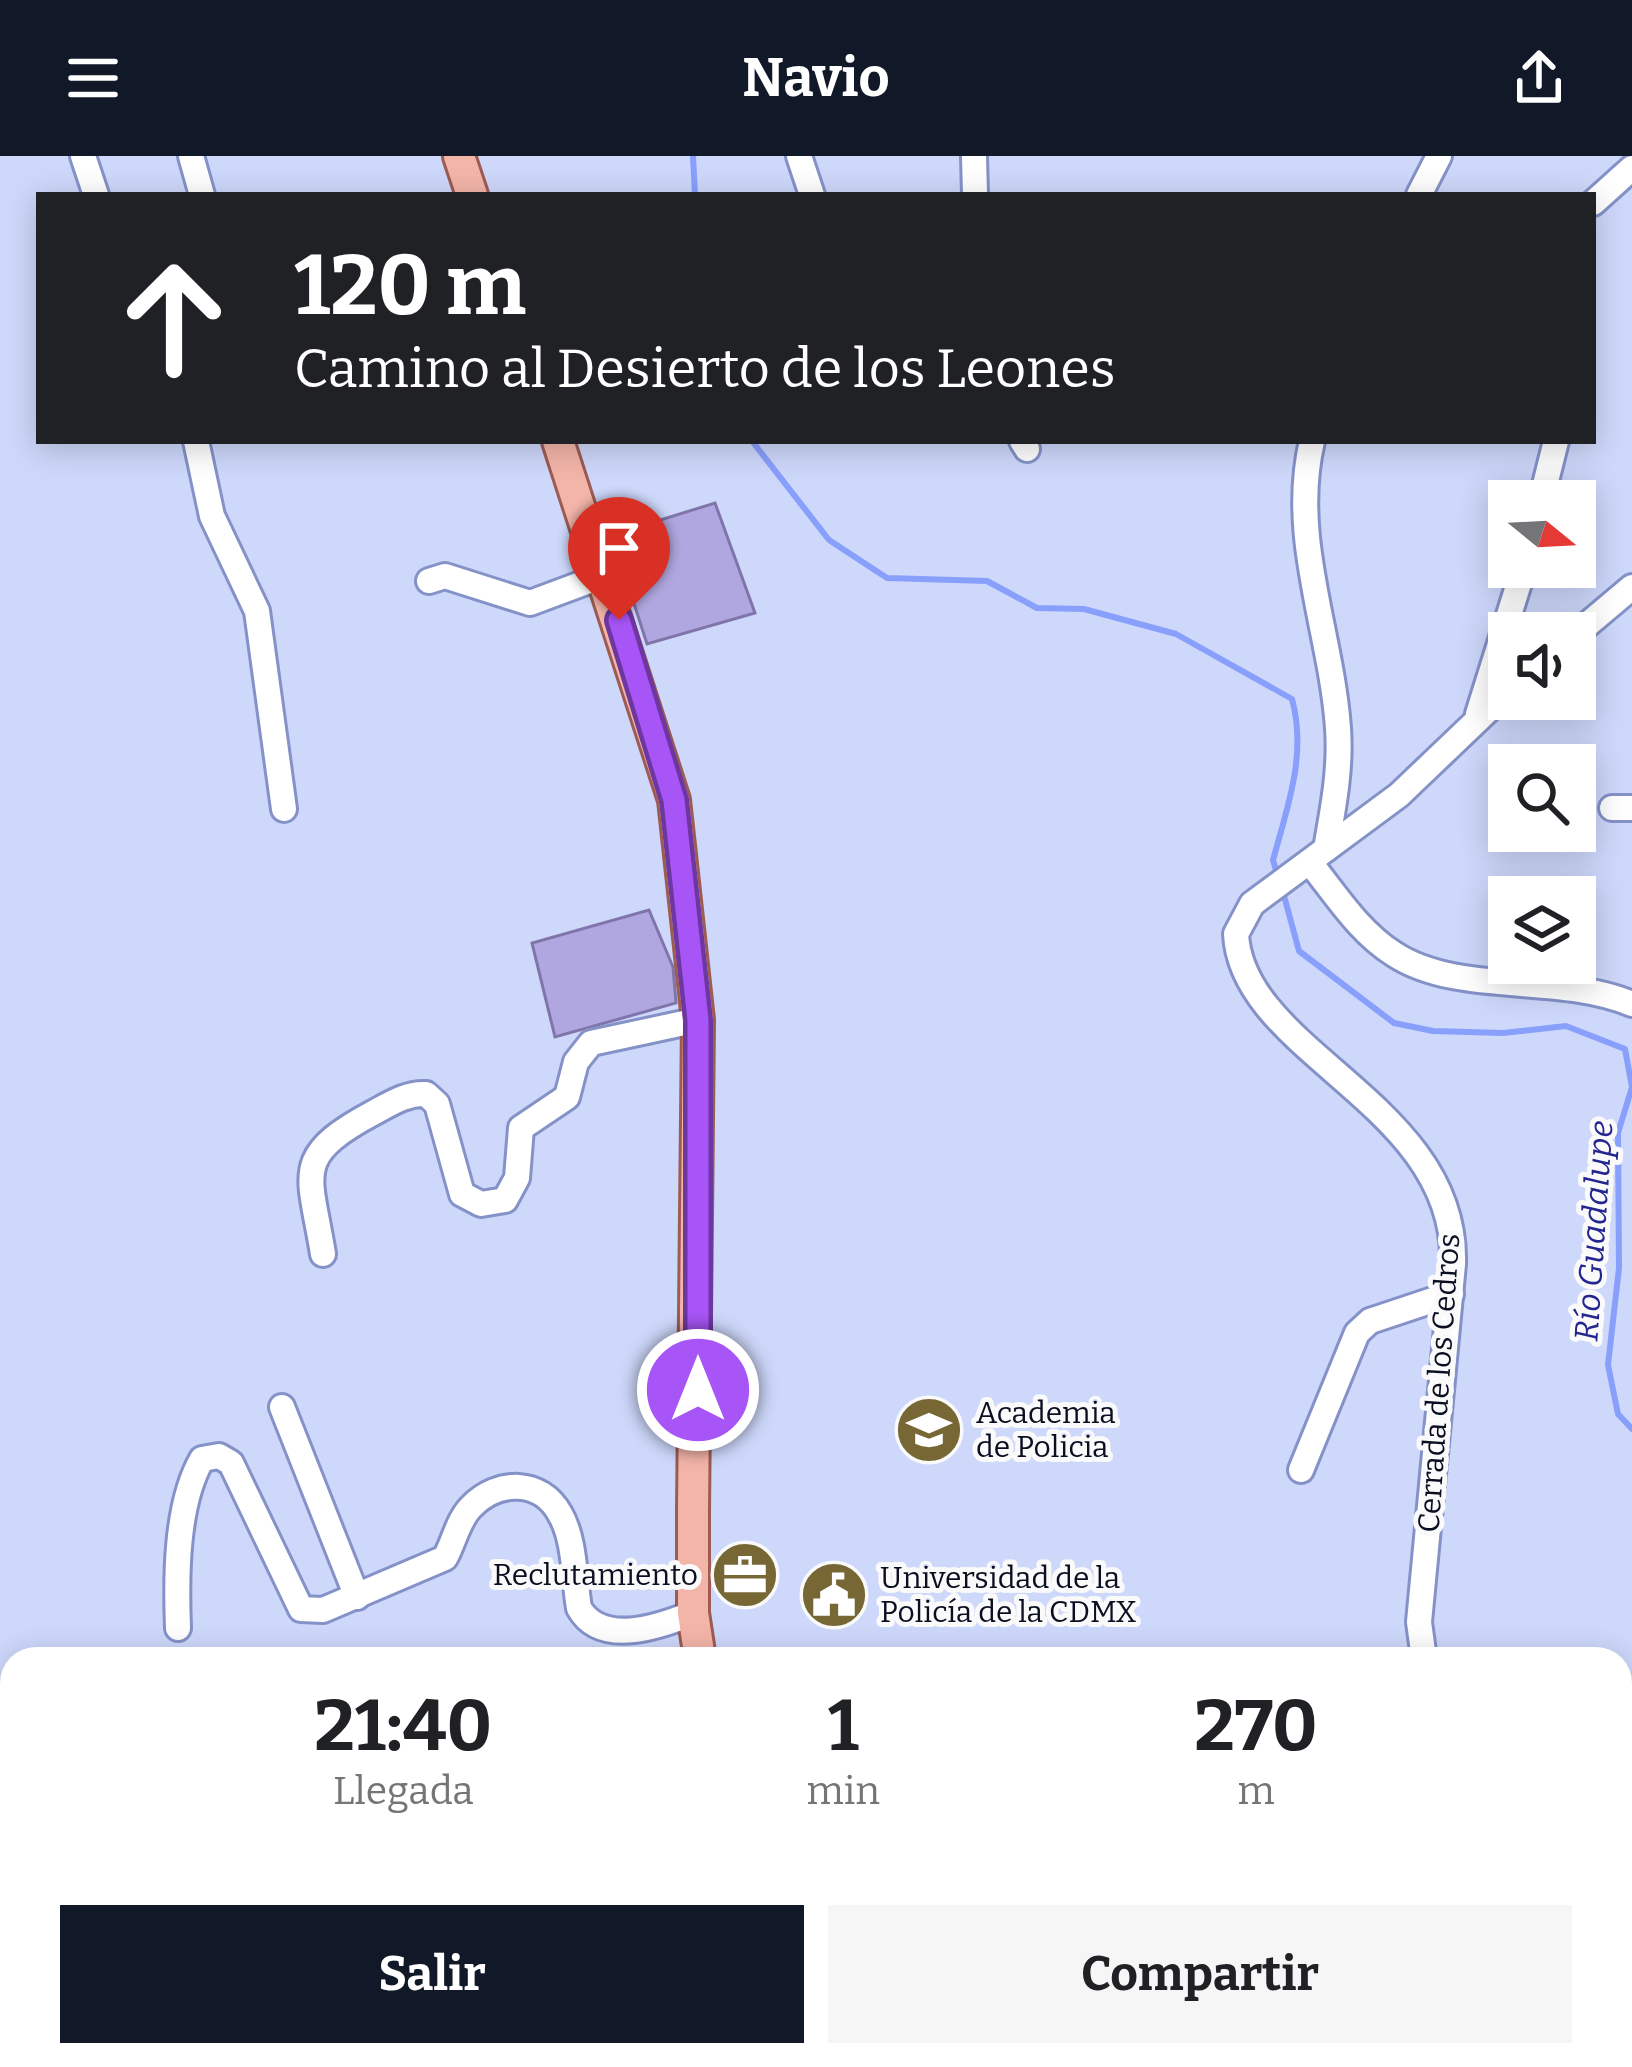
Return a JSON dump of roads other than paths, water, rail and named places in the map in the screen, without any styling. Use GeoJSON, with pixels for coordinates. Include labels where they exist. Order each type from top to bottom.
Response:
{"type":"FeatureCollection","features":[{"type":"Feature","properties":{"kind":"main road"},"geometry":{"type":"LineString","coordinates":[[459,156],[471,192]]}},
{"type":"Feature","properties":{"kind":"main road"},"geometry":{"type":"LineString","coordinates":[[559,444],[674,800],[698,1031],[693,1613],[698,1647]]}},
{"type":"Feature","properties":{"kind":"street"},"geometry":{"type":"LineString","coordinates":[[83,156],[95,192]]}},
{"type":"Feature","properties":{"kind":"street"},"geometry":{"type":"LineString","coordinates":[[191,156],[201,192]]}},
{"type":"Feature","properties":{"kind":"street"},"geometry":{"type":"LineString","coordinates":[[799,156],[811,192]]}},
{"type":"Feature","properties":{"kind":"street"},"geometry":{"type":"LineString","coordinates":[[974,156],[975,192]]}},
{"type":"Feature","properties":{"kind":"street"},"geometry":{"type":"LineString","coordinates":[[1420,192],[1438,156]]}},
{"type":"Feature","properties":{"kind":"street"},"geometry":{"type":"LineString","coordinates":[[1596,200],[1632,168]]}},
{"type":"Feature","properties":{"kind":"street"},"geometry":{"type":"LineString","coordinates":[[197,444],[212,516],[257,611],[284,808]]}},
{"type":"Feature","properties":{"kind":"street"},"geometry":{"type":"LineString","coordinates":[[1312,444],[1302,511],[1338,728],[1337,782],[1314,860],[1364,930],[1420,967],[1596,991],[1632,1004]]}},
{"type":"Feature","properties":{"kind":"street"},"geometry":{"type":"LineString","coordinates":[[1546,480],[1555,444]]}},
{"type":"Feature","properties":{"kind":"street"},"geometry":{"type":"LineString","coordinates":[[429,581],[445,576],[530,603],[604,575]]}},
{"type":"Feature","properties":{"kind":"street"},"geometry":{"type":"LineString","coordinates":[[1596,617],[1632,587]]}},
{"type":"Feature","properties":{"kind":"street"},"geometry":{"type":"LineString","coordinates":[[1477,716],[1517,588]]}},
{"type":"Feature","properties":{"kind":"street","name":"Cerrada de los Cedros"},"geometry":{"type":"LineString","coordinates":[[1422,1647],[1419,1622],[1451,1294],[1454,1234],[1449,1206],[1428,1170],[1247,982],[1236,934],[1252,904],[1399,795],[1488,707]]}},
{"type":"Feature","properties":{"kind":"street"},"geometry":{"type":"LineString","coordinates":[[323,1255],[310,1171],[317,1151],[334,1134],[402,1097],[426,1094],[437,1104],[462,1195],[481,1204],[506,1200],[517,1178],[521,1128],[567,1096],[576,1062],[592,1042],[698,1031]]}},
{"type":"Feature","properties":{"kind":"street"},"geometry":{"type":"LineString","coordinates":[[1301,1470],[1358,1333],[1370,1321],[1451,1294]]}},
{"type":"Feature","properties":{"kind":"street"},"geometry":{"type":"LineString","coordinates":[[282,1407],[357,1597]]}},
{"type":"Feature","properties":{"kind":"street"},"geometry":{"type":"LineString","coordinates":[[178,1628],[185,1515],[194,1472],[202,1459],[219,1456],[230,1463],[301,1609],[323,1610],[445,1558],[467,1510],[482,1497],[517,1485],[537,1488],[559,1511],[586,1622],[603,1629],[638,1630],[693,1613]]}},
{"type":"Feature","properties":{"kind":"waterway","name":"Río Guadalupe"},"geometry":{"type":"LineString","coordinates":[[693,156],[695,192]]}},
{"type":"Feature","properties":{"kind":"waterway","name":"Río Guadalupe"},"geometry":{"type":"LineString","coordinates":[[754,444],[829,540],[887,578],[987,581],[1037,608],[1084,609],[1176,634],[1292,699],[1297,760],[1273,860],[1277,874]]}},
{"type":"Feature","properties":{"kind":"waterway","name":"Río Guadalupe"},"geometry":{"type":"LineString","coordinates":[[1283,892],[1299,951],[1394,1023],[1433,1031],[1503,1033],[1566,1026],[1625,1049],[1632,1087],[1618,1133],[1619,1268],[1608,1365],[1618,1414],[1632,1429]]}},
{"type":"Feature","properties":{"kind":"place","name":"Academia de Policia"},"geometry":{"type":"Point","coordinates":[929,1430]}},
{"type":"Feature","properties":{"kind":"place","name":"Reclutamiento"},"geometry":{"type":"Point","coordinates":[745,1575]}},
{"type":"Feature","properties":{"kind":"place","name":"Universidad de la Policía de la CDMX"},"geometry":{"type":"Point","coordinates":[834,1595]}}]}
